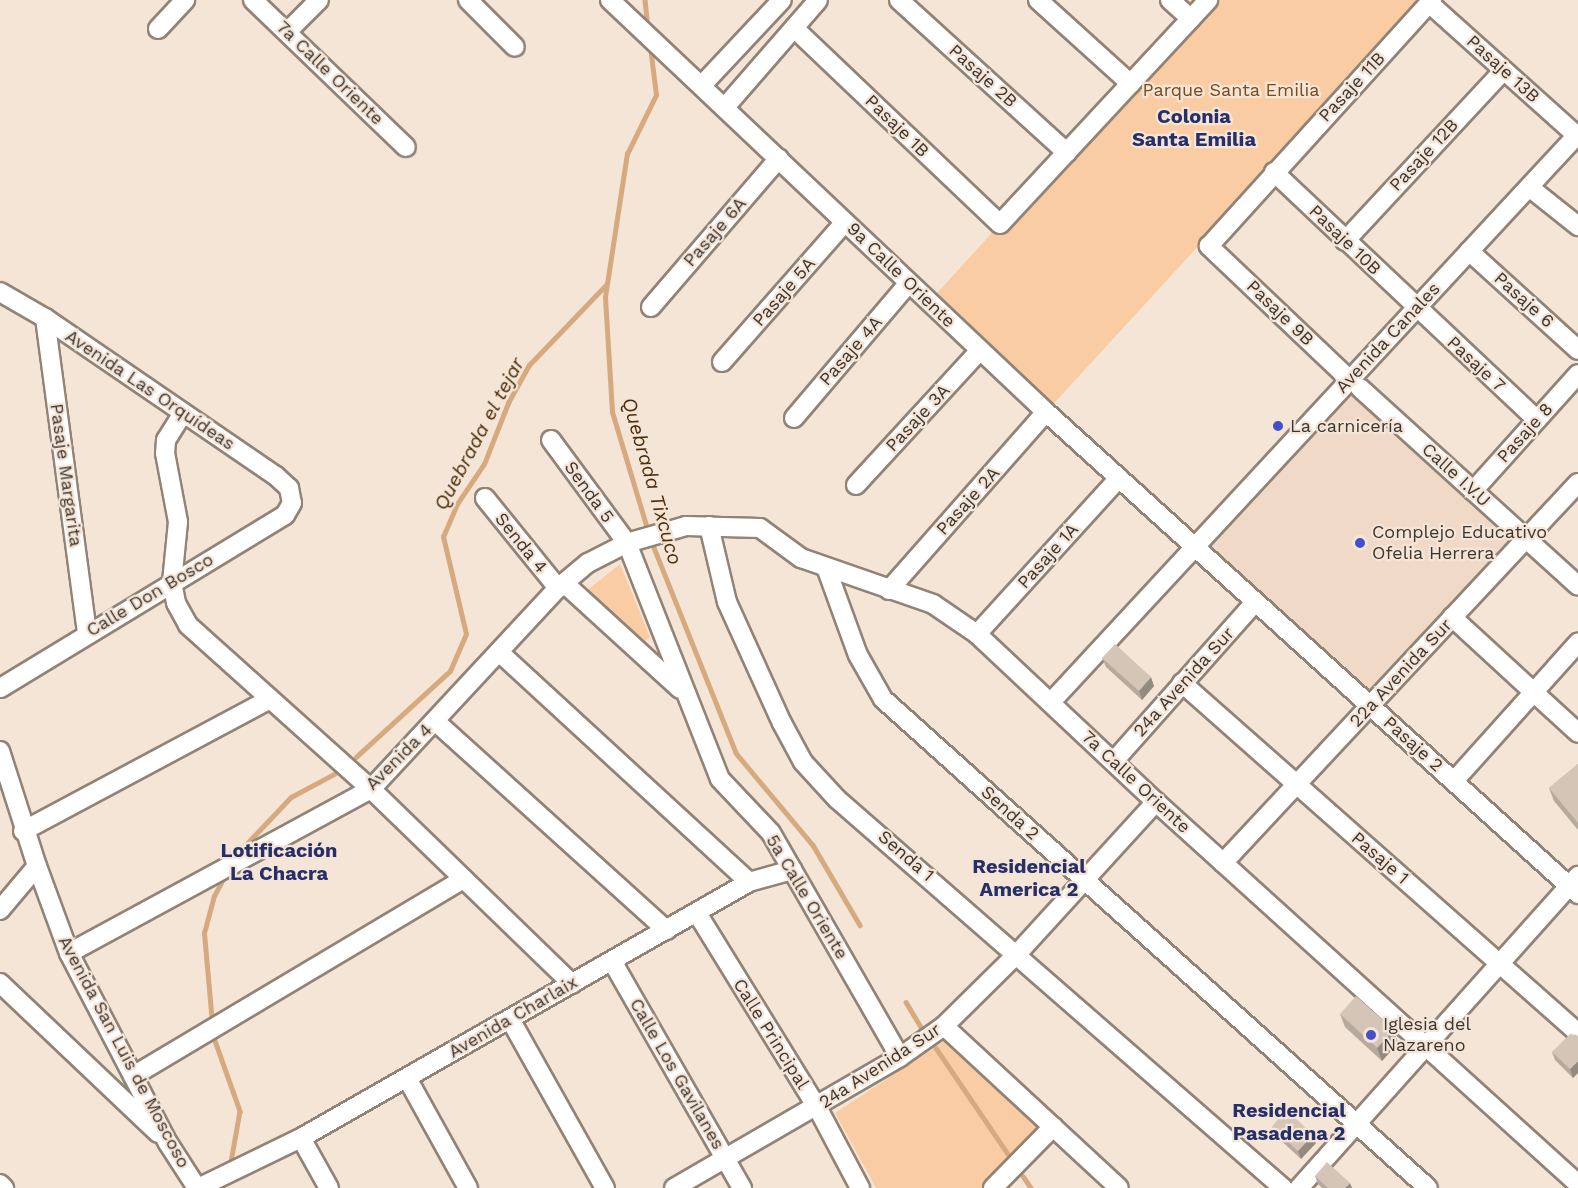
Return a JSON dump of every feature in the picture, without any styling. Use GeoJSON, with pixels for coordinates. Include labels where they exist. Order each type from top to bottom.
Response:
{"type":"FeatureCollection","features":[{"type":"Feature","properties":{"kind":"street"},"geometry":{"type":"LineString","coordinates":[[158,29],[185,0]]}},
{"type":"Feature","properties":{"kind":"street","name":"7a Calle Oriente"},"geometry":{"type":"LineString","coordinates":[[253,0],[406,147]]}},
{"type":"Feature","properties":{"kind":"street"},"geometry":{"type":"LineString","coordinates":[[287,32],[319,0]]}},
{"type":"Feature","properties":{"kind":"street"},"geometry":{"type":"LineString","coordinates":[[468,0],[515,47]]}},
{"type":"Feature","properties":{"kind":"street","name":"9a Calle Oriente"},"geometry":{"type":"LineString","coordinates":[[610,0],[703,84],[1046,412],[1195,546]]}},
{"type":"Feature","properties":{"kind":"street"},"geometry":{"type":"LineString","coordinates":[[703,84],[782,0]]}},
{"type":"Feature","properties":{"kind":"street"},"geometry":{"type":"LineString","coordinates":[[726,106],[818,0]]}},
{"type":"Feature","properties":{"kind":"street","name":"Pasaje 2B"},"geometry":{"type":"LineString","coordinates":[[899,0],[1067,153]]}},
{"type":"Feature","properties":{"kind":"street"},"geometry":{"type":"LineString","coordinates":[[1038,0],[1131,84]]}},
{"type":"Feature","properties":{"kind":"street"},"geometry":{"type":"LineString","coordinates":[[1170,0],[1191,19]]}},
{"type":"Feature","properties":{"kind":"street"},"geometry":{"type":"LineString","coordinates":[[1067,153],[1208,0]]}},
{"type":"Feature","properties":{"kind":"street","name":"Pasaje 13B"},"geometry":{"type":"LineString","coordinates":[[1431,1],[1577,135]]}},
{"type":"Feature","properties":{"kind":"street","name":"Pasaje 11B"},"geometry":{"type":"LineString","coordinates":[[1209,246],[1431,1]]}},
{"type":"Feature","properties":{"kind":"street","name":"Pasaje 1B"},"geometry":{"type":"LineString","coordinates":[[794,28],[1000,224],[1067,153]]}},
{"type":"Feature","properties":{"kind":"street","name":"Pasaje 12B"},"geometry":{"type":"LineString","coordinates":[[1345,241],[1504,70]]}},
{"type":"Feature","properties":{"kind":"street","name":"Avenida Canales"},"geometry":{"type":"LineString","coordinates":[[1052,701],[1195,546],[1355,384],[1416,308],[1577,135]]}},
{"type":"Feature","properties":{"kind":"street","name":"Pasaje 6A"},"geometry":{"type":"LineString","coordinates":[[651,307],[779,158]]}},
{"type":"Feature","properties":{"kind":"street","name":"Pasaje 10B"},"geometry":{"type":"LineString","coordinates":[[1274,172],[1416,308]]}},
{"type":"Feature","properties":{"kind":"street"},"geometry":{"type":"LineString","coordinates":[[1529,187],[1578,226]]}},
{"type":"Feature","properties":{"kind":"street","name":"Pasaje 5A"},"geometry":{"type":"LineString","coordinates":[[722,362],[845,222]]}},
{"type":"Feature","properties":{"kind":"street","name":"Pasaje 9B"},"geometry":{"type":"LineString","coordinates":[[1209,246],[1355,384]]}},
{"type":"Feature","properties":{"kind":"street","name":"Pasaje 6"},"geometry":{"type":"LineString","coordinates":[[1469,251],[1578,350]]}},
{"type":"Feature","properties":{"kind":"street","name":"Pasaje 4A"},"geometry":{"type":"LineString","coordinates":[[794,418],[909,283]]}},
{"type":"Feature","properties":{"kind":"street","name":"Avenida Las Orquídeas"},"geometry":{"type":"LineString","coordinates":[[0,292],[45,318],[283,481],[292,496]]}},
{"type":"Feature","properties":{"kind":"street","name":"Pasaje 7"},"geometry":{"type":"LineString","coordinates":[[1416,308],[1537,420]]}},
{"type":"Feature","properties":{"kind":"street","name":"Pasaje Margarita"},"geometry":{"type":"LineString","coordinates":[[45,318],[87,633]]}},
{"type":"Feature","properties":{"kind":"street","name":"Pasaje 3A"},"geometry":{"type":"LineString","coordinates":[[856,485],[980,350]]}},
{"type":"Feature","properties":{"kind":"street","name":"Pasaje 8"},"geometry":{"type":"LineString","coordinates":[[1473,491],[1578,374]]}},
{"type":"Feature","properties":{"kind":"street","name":"Calle I.V.U"},"geometry":{"type":"LineString","coordinates":[[1355,384],[1578,586]]}},
{"type":"Feature","properties":{"kind":"street","name":"Pasaje 2A"},"geometry":{"type":"LineString","coordinates":[[889,590],[1046,412]]}},
{"type":"Feature","properties":{"kind":"street"},"geometry":{"type":"LineString","coordinates":[[183,413],[166,440],[165,453],[178,522],[172,582],[176,603],[188,625],[268,700],[371,789],[572,984]]}},
{"type":"Feature","properties":{"kind":"street","name":"Senda 5"},"geometry":{"type":"LineString","coordinates":[[550,440],[633,541]]}},
{"type":"Feature","properties":{"kind":"street","name":"Pasaje 1A"},"geometry":{"type":"LineString","coordinates":[[977,634],[1119,478]]}},
{"type":"Feature","properties":{"kind":"street","name":"22a Avenida Sur"},"geometry":{"type":"LineString","coordinates":[[1223,863],[1578,483]]}},
{"type":"Feature","properties":{"kind":"street","name":"Calle Don Bosco"},"geometry":{"type":"LineString","coordinates":[[0,688],[285,514],[292,496]]}},
{"type":"Feature","properties":{"kind":"street","name":"Senda 4"},"geometry":{"type":"LineString","coordinates":[[485,498],[561,586],[684,692]]}},
{"type":"Feature","properties":{"kind":"street","name":"7a Calle Oriente"},"geometry":{"type":"LineString","coordinates":[[633,541],[686,526],[760,528],[793,554],[827,570],[933,604],[977,634],[1052,701],[1156,802],[1578,1184]]}},
{"type":"Feature","properties":{"kind":"street","name":"Senda 1"},"geometry":{"type":"LineString","coordinates":[[709,526],[727,602],[782,723],[804,762],[837,799],[1204,1115],[1283,1188]]}},
{"type":"Feature","properties":{"kind":"street","name":"Avenida 4"},"geometry":{"type":"LineString","coordinates":[[69,953],[371,789],[561,586],[588,563],[633,541]]}},
{"type":"Feature","properties":{"kind":"street","name":"5a Calle Oriente"},"geometry":{"type":"LineString","coordinates":[[633,541],[684,692],[720,779],[771,833],[900,1057]]}},
{"type":"Feature","properties":{"kind":"street","name":"Pasaje 2"},"geometry":{"type":"LineString","coordinates":[[1195,546],[1454,781],[1575,885]]}},
{"type":"Feature","properties":{"kind":"street","name":"Senda 2"},"geometry":{"type":"LineString","coordinates":[[827,570],[858,655],[883,699],[1428,1188]]}},
{"type":"Feature","properties":{"kind":"street","name":"24a Avenida Sur"},"geometry":{"type":"LineString","coordinates":[[1114,761],[1255,602]]}},
{"type":"Feature","properties":{"kind":"street"},"geometry":{"type":"LineString","coordinates":[[1452,617],[1578,733]]}},
{"type":"Feature","properties":{"kind":"street"},"geometry":{"type":"LineString","coordinates":[[1454,781],[1578,643]]}},
{"type":"Feature","properties":{"kind":"street"},"geometry":{"type":"LineString","coordinates":[[499,652],[749,882]]}},
{"type":"Feature","properties":{"kind":"street","name":"Pasaje 1"},"geometry":{"type":"LineString","coordinates":[[1182,683],[1578,1033]]}},
{"type":"Feature","properties":{"kind":"street"},"geometry":{"type":"LineString","coordinates":[[23,831],[268,700]]}},
{"type":"Feature","properties":{"kind":"street"},"geometry":{"type":"LineString","coordinates":[[439,716],[666,930]]}},
{"type":"Feature","properties":{"kind":"street","name":"Avenida San Luis de Moscoso"},"geometry":{"type":"LineString","coordinates":[[0,752],[23,831],[69,953],[168,1143],[198,1188]]}},
{"type":"Feature","properties":{"kind":"street","name":"24a Avenida Sur"},"geometry":{"type":"LineString","coordinates":[[674,1188],[817,1107],[900,1057],[944,1026],[1017,954],[1156,802]]}},
{"type":"Feature","properties":{"kind":"street"},"geometry":{"type":"LineString","coordinates":[[0,910],[37,866]]}},
{"type":"Feature","properties":{"kind":"street","name":"Avenida Charlaix"},"geometry":{"type":"LineString","coordinates":[[198,1188],[301,1138],[749,882],[792,870]]}},
{"type":"Feature","properties":{"kind":"street"},"geometry":{"type":"LineString","coordinates":[[133,1076],[464,879]]}},
{"type":"Feature","properties":{"kind":"street"},"geometry":{"type":"LineString","coordinates":[[1299,1188],[1499,962],[1575,885]]}},
{"type":"Feature","properties":{"kind":"street","name":"Calle Principal"},"geometry":{"type":"LineString","coordinates":[[696,913],[817,1107],[860,1188]]}},
{"type":"Feature","properties":{"kind":"street","name":"Calle Los Gavilanes"},"geometry":{"type":"LineString","coordinates":[[612,961],[742,1188]]}},
{"type":"Feature","properties":{"kind":"street"},"geometry":{"type":"LineString","coordinates":[[0,983],[168,1143]]}},
{"type":"Feature","properties":{"kind":"street"},"geometry":{"type":"LineString","coordinates":[[510,1019],[605,1188]]}},
{"type":"Feature","properties":{"kind":"street"},"geometry":{"type":"LineString","coordinates":[[944,1026],[1119,1188]]}},
{"type":"Feature","properties":{"kind":"street"},"geometry":{"type":"LineString","coordinates":[[407,1078],[468,1188]]}},
{"type":"Feature","properties":{"kind":"street"},"geometry":{"type":"LineString","coordinates":[[993,1188],[1053,1127]]}},
{"type":"Feature","properties":{"kind":"street"},"geometry":{"type":"LineString","coordinates":[[301,1138],[329,1188]]}},
{"type":"Feature","properties":{"kind":"street"},"geometry":{"type":"LineString","coordinates":[[0,1184],[4,1188]]}},
{"type":"Feature","properties":{"kind":"shaded area","name":"Complejo Educativo Ofelia Herrera"},"geometry":{"type":"Polygon","coordinates":[[[1350,380],[1526,539],[1370,706],[1195,547],[1350,380]]]}},
{"type":"Feature","properties":{"kind":"green space","name":"Parque Santa Emilia"},"geometry":{"type":"Polygon","coordinates":[[[1205,0],[1424,0],[1046,412],[927,304],[1205,0]]]}},
{"type":"Feature","properties":{"kind":"green space"},"geometry":{"type":"Polygon","coordinates":[[[620,564],[650,637],[640,644],[580,596],[620,564]]]}},
{"type":"Feature","properties":{"kind":"green space"},"geometry":{"type":"Polygon","coordinates":[[[948,1039],[1043,1127],[982,1188],[876,1188],[835,1113],[948,1039]]]}},
{"type":"Feature","properties":{"kind":"building"},"geometry":{"type":"Polygon","coordinates":[[[1115,644],[1151,677],[1139,691],[1102,658],[1115,644]]]}},
{"type":"Feature","properties":{"kind":"building"},"geometry":{"type":"Polygon","coordinates":[[[1578,764],[1578,823],[1549,788],[1578,764]]]}},
{"type":"Feature","properties":{"kind":"building"},"geometry":{"type":"Polygon","coordinates":[[[1356,996],[1394,1030],[1377,1048],[1340,1014],[1356,996]]]}},
{"type":"Feature","properties":{"kind":"building"},"geometry":{"type":"Polygon","coordinates":[[[1570,1034],[1578,1037],[1578,1061],[1570,1069],[1552,1052],[1570,1034]]]}},
{"type":"Feature","properties":{"kind":"building"},"geometry":{"type":"Polygon","coordinates":[[[1286,1109],[1313,1135],[1298,1151],[1272,1127],[1286,1109]]]}},
{"type":"Feature","properties":{"kind":"building"},"geometry":{"type":"Polygon","coordinates":[[[1327,1162],[1350,1183],[1345,1188],[1328,1188],[1315,1176],[1327,1162]]]}},
{"type":"Feature","properties":{"kind":"waterway","name":"Quebrada Tixcuco"},"geometry":{"type":"LineString","coordinates":[[645,0],[648,27]]}},
{"type":"Feature","properties":{"kind":"waterway","name":"Quebrada Tixcuco"},"geometry":{"type":"LineString","coordinates":[[648,532],[612,412],[605,297],[627,154],[656,95],[650,47]]}},
{"type":"Feature","properties":{"kind":"waterway","name":"Quebrada el tejar"},"geometry":{"type":"LineString","coordinates":[[356,757],[450,671],[466,634],[443,537],[457,504],[484,464],[508,403],[529,365],[606,285]]}},
{"type":"Feature","properties":{"kind":"waterway","name":"Quebrada Tixcuco"},"geometry":{"type":"LineString","coordinates":[[651,540],[736,753],[813,845],[860,925]]}},
{"type":"Feature","properties":{"kind":"waterway","name":"Quebrada el tejar"},"geometry":{"type":"LineString","coordinates":[[235,856],[291,797],[334,774]]}},
{"type":"Feature","properties":{"kind":"waterway","name":"Quebrada el tejar"},"geometry":{"type":"LineString","coordinates":[[212,1023],[204,933],[214,896],[224,877]]}},
{"type":"Feature","properties":{"kind":"waterway","name":"Quebrada Tixcuco"},"geometry":{"type":"LineString","coordinates":[[906,1002],[921,1027]]}},
{"type":"Feature","properties":{"kind":"waterway","name":"Quebrada el tejar"},"geometry":{"type":"LineString","coordinates":[[213,1035],[240,1111],[230,1168]]}},
{"type":"Feature","properties":{"kind":"waterway","name":"Quebrada Tixcuco"},"geometry":{"type":"LineString","coordinates":[[936,1048],[1008,1154]]}},
{"type":"Feature","properties":{"kind":"waterway","name":"Quebrada Tixcuco"},"geometry":{"type":"LineString","coordinates":[[1023,1176],[1031,1188]]}},
{"type":"Feature","properties":{"kind":"place","name":"La carnicería"},"geometry":{"type":"Point","coordinates":[1278,426]}},
{"type":"Feature","properties":{"kind":"place","name":"Complejo Educativo Ofelia Herrera"},"geometry":{"type":"Point","coordinates":[1360,543]}},
{"type":"Feature","properties":{"kind":"place","name":"Iglesia del Nazareno"},"geometry":{"type":"Point","coordinates":[1371,1035]}},
{"type":"Feature","properties":{"kind":"district","name":"Colonia Santa Emilia"},"geometry":{"type":"Point","coordinates":[1194,128]}},
{"type":"Feature","properties":{"kind":"district","name":"Lotificación La Chacra"},"geometry":{"type":"Point","coordinates":[279,862]}},
{"type":"Feature","properties":{"kind":"district","name":"Residencial America 2"},"geometry":{"type":"Point","coordinates":[1029,878]}},
{"type":"Feature","properties":{"kind":"district","name":"Residencial Pasadena 2"},"geometry":{"type":"Point","coordinates":[1289,1122]}}]}
